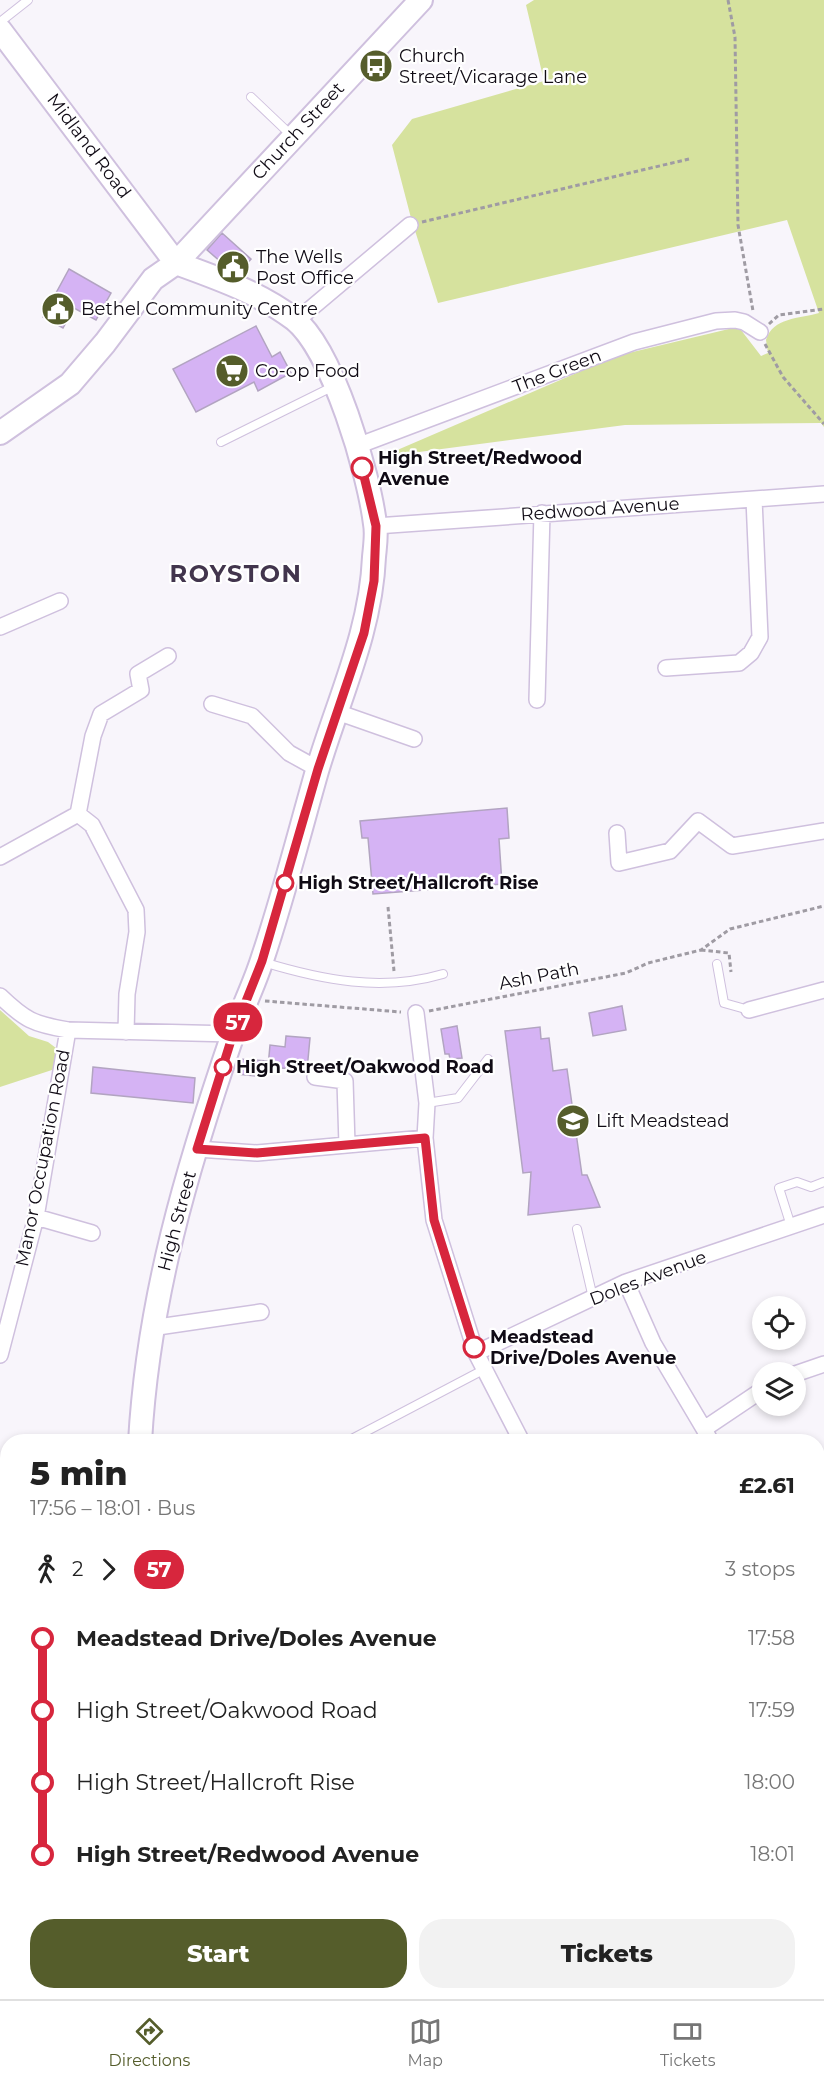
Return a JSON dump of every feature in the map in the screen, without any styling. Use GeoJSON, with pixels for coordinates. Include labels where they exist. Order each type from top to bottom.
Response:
{"type":"FeatureCollection","features":[{"type":"Feature","properties":{"kind":"main road","name":"Church Street"},"geometry":{"type":"LineString","coordinates":[[0,433],[70,384],[105,343],[153,279],[176,263],[421,0]]}},
{"type":"Feature","properties":{"kind":"main road","name":"Midland Road"},"geometry":{"type":"LineString","coordinates":[[0,30],[176,263]]}},
{"type":"Feature","properties":{"kind":"main road","name":"High Street"},"geometry":{"type":"LineString","coordinates":[[140,1434],[143,1389],[169,1238],[233,1034],[262,961],[318,769],[364,633],[374,581],[376,526],[357,446],[335,386],[320,353],[296,321],[239,286],[176,263]]}},
{"type":"Feature","properties":{"kind":"street"},"geometry":{"type":"LineString","coordinates":[[296,321],[410,225]]}},
{"type":"Feature","properties":{"kind":"street","name":"The Green"},"geometry":{"type":"LineString","coordinates":[[357,446],[634,342],[716,321],[735,320],[755,328]]}},
{"type":"Feature","properties":{"kind":"street","name":"Redwood Avenue"},"geometry":{"type":"LineString","coordinates":[[376,526],[824,494]]}},
{"type":"Feature","properties":{"kind":"street"},"geometry":{"type":"LineString","coordinates":[[666,668],[739,663],[751,654],[760,637],[754,499]]}},
{"type":"Feature","properties":{"kind":"street"},"geometry":{"type":"LineString","coordinates":[[537,700],[542,513]]}},
{"type":"Feature","properties":{"kind":"street"},"geometry":{"type":"LineString","coordinates":[[0,627],[60,601]]}},
{"type":"Feature","properties":{"kind":"street"},"geometry":{"type":"LineString","coordinates":[[78,814],[93,736],[101,714],[141,690],[138,674],[168,656]]}},
{"type":"Feature","properties":{"kind":"street"},"geometry":{"type":"LineString","coordinates":[[212,704],[252,716],[289,753],[318,769]]}},
{"type":"Feature","properties":{"kind":"street"},"geometry":{"type":"LineString","coordinates":[[337,712],[414,739]]}},
{"type":"Feature","properties":{"kind":"street"},"geometry":{"type":"LineString","coordinates":[[0,857],[78,814]]}},
{"type":"Feature","properties":{"kind":"street"},"geometry":{"type":"LineString","coordinates":[[78,814],[92,825],[136,910],[137,932],[127,994],[126,1032]]}},
{"type":"Feature","properties":{"kind":"street"},"geometry":{"type":"LineString","coordinates":[[617,833],[619,864],[670,851],[698,820],[732,846],[824,831]]}},
{"type":"Feature","properties":{"kind":"street"},"geometry":{"type":"LineString","coordinates":[[749,1010],[824,990]]}},
{"type":"Feature","properties":{"kind":"street"},"geometry":{"type":"LineString","coordinates":[[0,996],[24,1019],[68,1030],[233,1034]]}},
{"type":"Feature","properties":{"kind":"street"},"geometry":{"type":"LineString","coordinates":[[416,1014],[426,1102],[425,1138],[434,1220],[476,1353],[518,1434]]}},
{"type":"Feature","properties":{"kind":"street","name":"Manor Occupation Road"},"geometry":{"type":"LineString","coordinates":[[0,1355],[36,1217],[68,1030]]}},
{"type":"Feature","properties":{"kind":"street"},"geometry":{"type":"LineString","coordinates":[[315,1077],[345,1081],[347,1145]]}},
{"type":"Feature","properties":{"kind":"street"},"geometry":{"type":"LineString","coordinates":[[197,1149],[257,1153],[425,1138]]}},
{"type":"Feature","properties":{"kind":"street","name":"Doles Avenue"},"geometry":{"type":"LineString","coordinates":[[476,1353],[626,1282],[824,1215]]}},
{"type":"Feature","properties":{"kind":"street"},"geometry":{"type":"LineString","coordinates":[[36,1217],[92,1233]]}},
{"type":"Feature","properties":{"kind":"street"},"geometry":{"type":"LineString","coordinates":[[626,1282],[653,1343],[707,1434]]}},
{"type":"Feature","properties":{"kind":"street"},"geometry":{"type":"LineString","coordinates":[[152,1328],[261,1312]]}},
{"type":"Feature","properties":{"kind":"street"},"geometry":{"type":"LineString","coordinates":[[806,1370],[824,1364]]}},
{"type":"Feature","properties":{"kind":"street"},"geometry":{"type":"LineString","coordinates":[[709,1434],[752,1398]]}},
{"type":"Feature","properties":{"kind":"lane"},"geometry":{"type":"LineString","coordinates":[[0,22],[28,0]]}},
{"type":"Feature","properties":{"kind":"lane"},"geometry":{"type":"LineString","coordinates":[[251,97],[293,137]]}},
{"type":"Feature","properties":{"kind":"lane"},"geometry":{"type":"LineString","coordinates":[[221,442],[335,386]]}},
{"type":"Feature","properties":{"kind":"lane"},"geometry":{"type":"LineString","coordinates":[[262,961],[324,980],[362,983],[425,979],[443,974]]}},
{"type":"Feature","properties":{"kind":"lane"},"geometry":{"type":"LineString","coordinates":[[717,964],[724,1003],[749,1010]]}},
{"type":"Feature","properties":{"kind":"lane"},"geometry":{"type":"LineString","coordinates":[[426,1102],[458,1098],[488,1059]]}},
{"type":"Feature","properties":{"kind":"lane"},"geometry":{"type":"LineString","coordinates":[[791,1226],[779,1188],[797,1182],[810,1187],[824,1182]]}},
{"type":"Feature","properties":{"kind":"lane"},"geometry":{"type":"LineString","coordinates":[[577,1229],[593,1298]]}},
{"type":"Feature","properties":{"kind":"lane"},"geometry":{"type":"LineString","coordinates":[[361,1434],[484,1369]]}},
{"type":"Feature","properties":{"kind":"path"},"geometry":{"type":"LineString","coordinates":[[728,0],[735,37],[738,225],[755,328],[783,377],[824,424]]}},
{"type":"Feature","properties":{"kind":"path"},"geometry":{"type":"LineString","coordinates":[[410,225],[689,159]]}},
{"type":"Feature","properties":{"kind":"path"},"geometry":{"type":"LineString","coordinates":[[755,328],[779,315],[824,309]]}},
{"type":"Feature","properties":{"kind":"path","name":"Ash Path"},"geometry":{"type":"LineString","coordinates":[[246,1000],[416,1014],[626,973],[648,963],[701,950],[730,929],[824,906]]}},
{"type":"Feature","properties":{"kind":"path"},"geometry":{"type":"LineString","coordinates":[[383,972],[395,971],[388,907]]}},
{"type":"Feature","properties":{"kind":"green space"},"geometry":{"type":"Polygon","coordinates":[[[534,0],[824,0],[824,427],[821,423],[625,425],[381,457],[616,356],[733,328],[741,330],[761,356],[768,353],[766,340],[774,327],[788,320],[819,313],[787,220],[438,303],[411,218],[392,145],[412,119],[544,81],[526,5],[534,0]]]}},
{"type":"Feature","properties":{"kind":"green space"},"geometry":{"type":"Polygon","coordinates":[[[0,1010],[29,1036],[48,1042],[56,1048],[55,1069],[0,1087],[0,1010]]]}},
{"type":"Feature","properties":{"kind":"building"},"geometry":{"type":"Polygon","coordinates":[[[222,233],[251,259],[239,273],[228,268],[207,250],[222,233]]]}},
{"type":"Feature","properties":{"kind":"building"},"geometry":{"type":"Polygon","coordinates":[[[69,269],[111,293],[96,320],[74,308],[63,328],[43,317],[69,269]]]}},
{"type":"Feature","properties":{"kind":"building","name":"Co-op Food"},"geometry":{"type":"Polygon","coordinates":[[[256,326],[272,357],[280,352],[291,373],[258,391],[254,382],[196,412],[173,369],[256,326]]]}},
{"type":"Feature","properties":{"kind":"building"},"geometry":{"type":"Polygon","coordinates":[[[507,808],[509,838],[499,839],[502,884],[373,894],[368,838],[362,838],[360,821],[507,808]]]}},
{"type":"Feature","properties":{"kind":"building"},"geometry":{"type":"Polygon","coordinates":[[[622,1006],[626,1030],[593,1036],[589,1013],[622,1006]]]}},
{"type":"Feature","properties":{"kind":"building"},"geometry":{"type":"Polygon","coordinates":[[[457,1026],[462,1058],[450,1059],[449,1054],[445,1054],[441,1029],[457,1026]]]}},
{"type":"Feature","properties":{"kind":"building"},"geometry":{"type":"Polygon","coordinates":[[[540,1027],[541,1039],[549,1038],[553,1071],[567,1069],[582,1175],[587,1175],[600,1207],[528,1215],[531,1172],[523,1173],[505,1031],[540,1027]]]}},
{"type":"Feature","properties":{"kind":"building"},"geometry":{"type":"Polygon","coordinates":[[[286,1036],[310,1038],[307,1070],[268,1067],[270,1045],[285,1047],[286,1036]]]}},
{"type":"Feature","properties":{"kind":"building"},"geometry":{"type":"Polygon","coordinates":[[[239,1059],[267,1061],[266,1077],[237,1074],[239,1059]]]}},
{"type":"Feature","properties":{"kind":"building"},"geometry":{"type":"Polygon","coordinates":[[[93,1067],[195,1078],[193,1103],[91,1093],[93,1067]]]}},
{"type":"Feature","properties":{"kind":"bus line","name":"57"},"geometry":{"type":"LineString","coordinates":[[362,468],[376,526],[374,581],[364,633],[318,769],[262,961],[233,1034],[197,1149],[257,1153],[425,1138],[434,1220],[474,1347]]}},
{"type":"Feature","properties":{"kind":"place","name":"Church Street/Vicarage Lane"},"geometry":{"type":"Point","coordinates":[376,66]}},
{"type":"Feature","properties":{"kind":"place","name":"The Wells Post Office"},"geometry":{"type":"Point","coordinates":[233,267]}},
{"type":"Feature","properties":{"kind":"place","name":"Bethel Community Centre"},"geometry":{"type":"Point","coordinates":[58,309]}},
{"type":"Feature","properties":{"kind":"place","name":"Co-op Food"},"geometry":{"type":"Point","coordinates":[232,371]}},
{"type":"Feature","properties":{"kind":"place","name":"High Street/Redwood Avenue"},"geometry":{"type":"Point","coordinates":[362,468]}},
{"type":"Feature","properties":{"kind":"place","name":"High Street/Hallcroft Rise"},"geometry":{"type":"Point","coordinates":[285,883]}},
{"type":"Feature","properties":{"kind":"place","name":"High Street/Oakwood Road"},"geometry":{"type":"Point","coordinates":[223,1067]}},
{"type":"Feature","properties":{"kind":"place","name":"Lift Meadstead"},"geometry":{"type":"Point","coordinates":[573,1121]}},
{"type":"Feature","properties":{"kind":"place","name":"Meadstead Drive/Doles Avenue"},"geometry":{"type":"Point","coordinates":[474,1347]}},
{"type":"Feature","properties":{"kind":"district","name":"ROYSTON"},"geometry":{"type":"Point","coordinates":[236,573]}}]}
